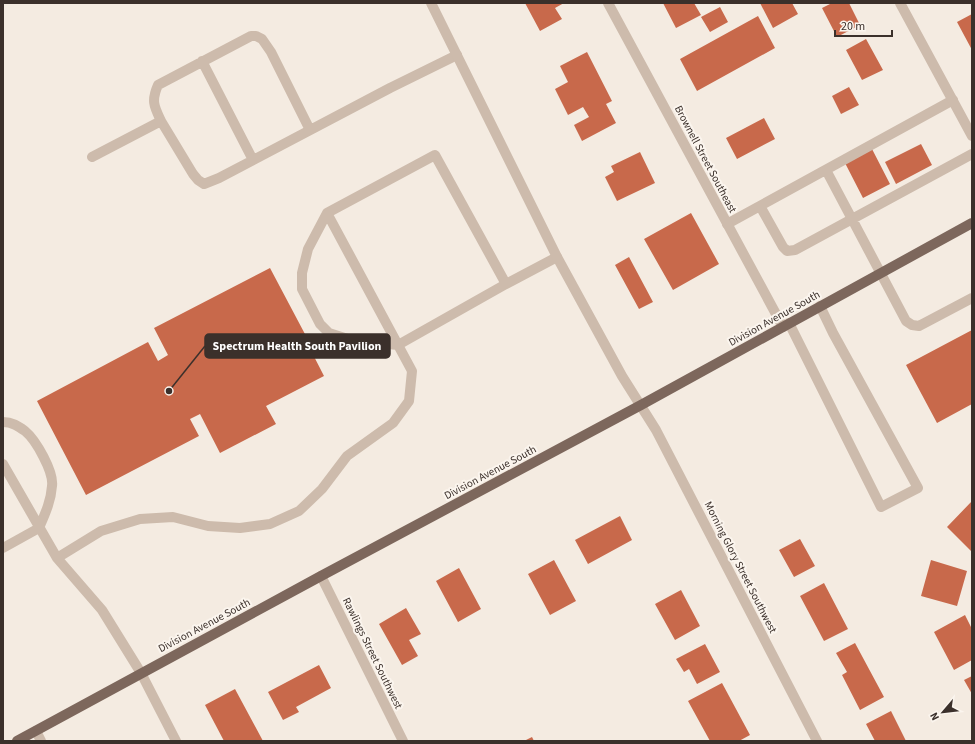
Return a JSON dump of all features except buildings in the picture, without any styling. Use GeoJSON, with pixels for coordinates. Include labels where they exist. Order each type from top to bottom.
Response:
{"type":"FeatureCollection","features":[{"type":"Feature","properties":{"kind":"main road","name":"Division Avenue South"},"geometry":{"type":"LineString","coordinates":[[17,741],[641,405],[972,223]]}},
{"type":"Feature","properties":{"kind":"street","name":"Morning Glory Street Southwest"},"geometry":{"type":"LineString","coordinates":[[431,3],[557,257],[622,376],[660,437],[817,741]]}},
{"type":"Feature","properties":{"kind":"street","name":"Brownell Street Southeast"},"geometry":{"type":"LineString","coordinates":[[608,3],[727,224],[786,325],[881,507],[918,488],[833,333],[820,306]]}},
{"type":"Feature","properties":{"kind":"street"},"geometry":{"type":"LineString","coordinates":[[900,3],[972,136]]}},
{"type":"Feature","properties":{"kind":"street"},"geometry":{"type":"LineString","coordinates":[[310,130],[271,52],[262,39],[256,36],[251,36],[158,85],[154,93],[153,104],[161,121],[193,174],[204,184],[220,178],[390,88],[457,55]]}},
{"type":"Feature","properties":{"kind":"street"},"geometry":{"type":"LineString","coordinates":[[202,61],[253,160]]}},
{"type":"Feature","properties":{"kind":"street"},"geometry":{"type":"LineString","coordinates":[[727,224],[953,100]]}},
{"type":"Feature","properties":{"kind":"street"},"geometry":{"type":"LineString","coordinates":[[92,157],[161,121]]}},
{"type":"Feature","properties":{"kind":"street"},"geometry":{"type":"LineString","coordinates":[[760,206],[783,247],[788,251],[795,250],[853,220],[972,154]]}},
{"type":"Feature","properties":{"kind":"street"},"geometry":{"type":"LineString","coordinates":[[506,284],[435,155],[327,213],[308,249],[302,273],[302,289],[320,324],[329,333],[351,340],[398,345],[557,257]]}},
{"type":"Feature","properties":{"kind":"street"},"geometry":{"type":"LineString","coordinates":[[826,170],[906,321],[912,325],[919,326],[972,298]]}},
{"type":"Feature","properties":{"kind":"street"},"geometry":{"type":"LineString","coordinates":[[57,558],[101,531],[140,519],[173,517],[208,526],[240,528],[270,524],[299,511],[322,489],[347,456],[393,423],[409,402],[412,371],[327,213]]}},
{"type":"Feature","properties":{"kind":"street"},"geometry":{"type":"LineString","coordinates":[[3,422],[10,422],[26,432],[37,445],[49,470],[52,484],[49,503],[40,528],[3,548]]}},
{"type":"Feature","properties":{"kind":"street"},"geometry":{"type":"LineString","coordinates":[[3,464],[57,558],[102,610],[141,673],[176,741]]}},
{"type":"Feature","properties":{"kind":"street","name":"Rawlings Street Southwest"},"geometry":{"type":"LineString","coordinates":[[321,576],[403,741]]}},
{"type":"Feature","properties":{"kind":"street"},"geometry":{"type":"LineString","coordinates":[[36,731],[41,741]]}},
{"type":"Feature","properties":{"kind":"place","name":"Spectrum Health South Pavilion"},"geometry":{"type":"Point","coordinates":[169,391]}}]}
